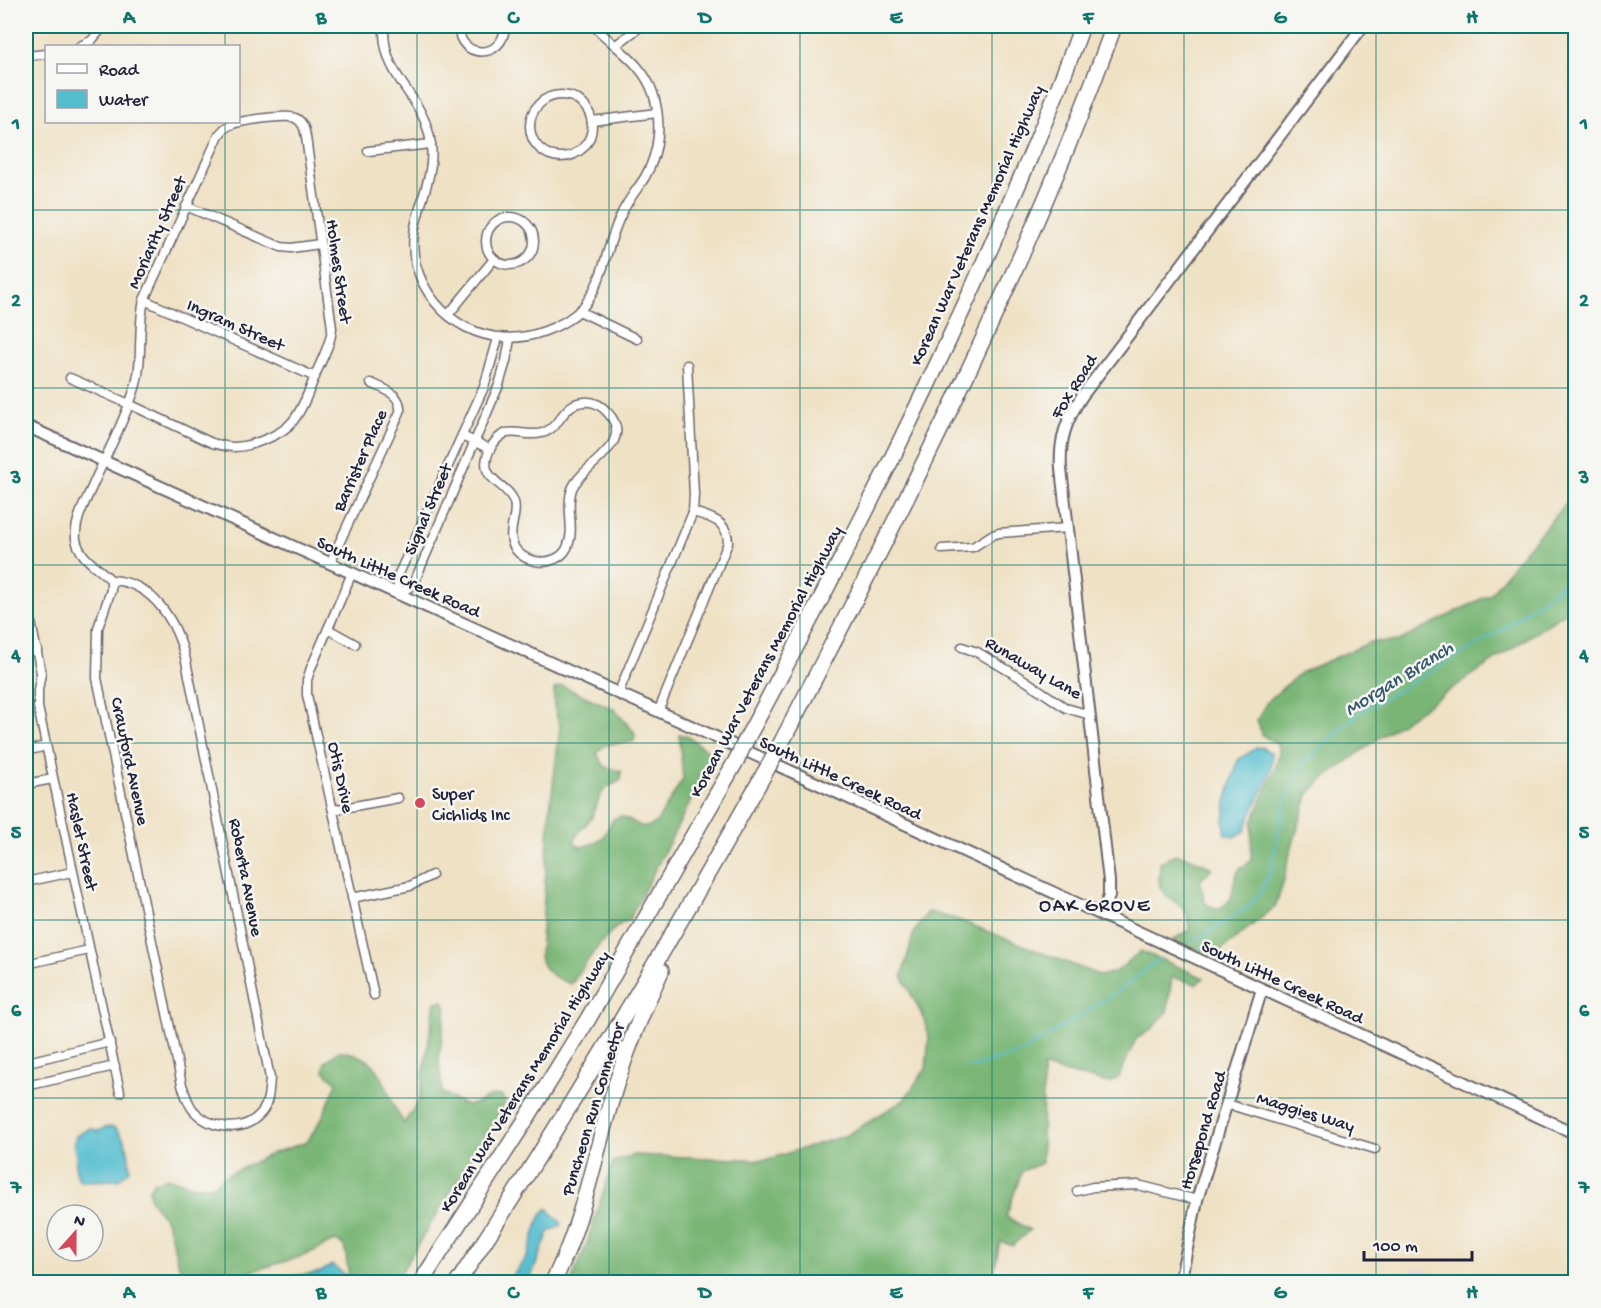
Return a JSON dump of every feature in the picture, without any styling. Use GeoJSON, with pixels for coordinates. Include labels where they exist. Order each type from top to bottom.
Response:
{"type":"FeatureCollection","features":[{"type":"Feature","properties":{"kind":"highway","name":"Korean War Veterans Memorial Highway"},"geometry":{"type":"LineString","coordinates":[[421,1282],[520,1130],[588,1019],[736,761],[816,610],[935,370],[1026,166],[1082,26]]}},
{"type":"Feature","properties":{"kind":"highway"},"geometry":{"type":"LineString","coordinates":[[458,1282],[565,1115],[703,884],[776,753],[886,540],[976,352],[1059,167],[1114,26]]}},
{"type":"Feature","properties":{"kind":"highway","name":"Puncheon Run Connector"},"geometry":{"type":"LineString","coordinates":[[553,1282],[580,1215],[609,1106],[631,1039],[703,884]]}},
{"type":"Feature","properties":{"kind":"highway"},"geometry":{"type":"LineString","coordinates":[[416,1282],[445,1246]]}},
{"type":"Feature","properties":{"kind":"street"},"geometry":{"type":"LineString","coordinates":[[82,45],[91,40],[104,26]]}},
{"type":"Feature","properties":{"kind":"street"},"geometry":{"type":"LineString","coordinates":[[384,26],[388,60],[397,77],[420,107],[431,144],[431,170],[416,219],[413,248],[417,267],[430,296],[448,315],[478,332],[510,339],[546,331],[563,323],[579,310],[590,296],[601,276],[620,217],[645,177],[658,141],[654,96],[645,77],[635,63],[594,26]]}},
{"type":"Feature","properties":{"kind":"street"},"geometry":{"type":"LineString","coordinates":[[459,26],[463,43],[476,51],[483,52],[491,50],[502,40],[505,26]]}},
{"type":"Feature","properties":{"kind":"street"},"geometry":{"type":"LineString","coordinates":[[616,45],[641,26]]}},
{"type":"Feature","properties":{"kind":"street","name":"Fox Road"},"geometry":{"type":"LineString","coordinates":[[1102,916],[1109,896],[1109,881],[1061,469],[1060,445],[1065,425],[1075,406],[1364,26]]}},
{"type":"Feature","properties":{"kind":"street"},"geometry":{"type":"LineString","coordinates":[[26,56],[45,54]]}},
{"type":"Feature","properties":{"kind":"street"},"geometry":{"type":"LineString","coordinates":[[563,95],[573,97],[582,103],[592,121],[589,140],[574,154],[565,156],[555,156],[545,152],[532,137],[530,127],[531,117],[543,100],[563,95]]}},
{"type":"Feature","properties":{"kind":"street"},"geometry":{"type":"LineString","coordinates":[[592,121],[657,113]]}},
{"type":"Feature","properties":{"kind":"street","name":"Moriarity Street"},"geometry":{"type":"LineString","coordinates":[[103,461],[129,404],[138,377],[141,314],[144,300],[223,129],[235,124],[288,116],[298,120]]}},
{"type":"Feature","properties":{"kind":"street","name":"Holmes Street"},"geometry":{"type":"LineString","coordinates":[[70,378],[212,443],[234,447],[255,442],[286,428],[296,417],[330,341],[332,328],[305,129],[298,120]]}},
{"type":"Feature","properties":{"kind":"street"},"geometry":{"type":"LineString","coordinates":[[368,151],[431,144]]}},
{"type":"Feature","properties":{"kind":"street"},"geometry":{"type":"LineString","coordinates":[[186,206],[281,247],[320,244]]}},
{"type":"Feature","properties":{"kind":"street"},"geometry":{"type":"LineString","coordinates":[[507,217],[515,217],[528,225],[535,240],[530,255],[517,265],[501,264],[494,260],[489,253],[486,238],[493,224],[507,217]]}},
{"type":"Feature","properties":{"kind":"street"},"geometry":{"type":"LineString","coordinates":[[448,315],[494,260]]}},
{"type":"Feature","properties":{"kind":"street","name":"Ingram Street"},"geometry":{"type":"LineString","coordinates":[[144,300],[315,377]]}},
{"type":"Feature","properties":{"kind":"street"},"geometry":{"type":"LineString","coordinates":[[579,310],[637,339]]}},
{"type":"Feature","properties":{"kind":"street","name":"Signal Street"},"geometry":{"type":"LineString","coordinates":[[498,338],[484,387],[398,578],[399,594],[413,585],[503,374],[510,339]]}},
{"type":"Feature","properties":{"kind":"street"},"geometry":{"type":"LineString","coordinates":[[618,694],[693,512],[687,365]]}},
{"type":"Feature","properties":{"kind":"street","name":"Barrister Place"},"geometry":{"type":"LineString","coordinates":[[330,563],[400,412],[395,396],[371,383]]}},
{"type":"Feature","properties":{"kind":"street"},"geometry":{"type":"LineString","coordinates":[[577,403],[596,404],[610,415],[616,426],[615,439],[605,454],[584,471],[576,482],[569,501],[571,527],[566,549],[557,558],[536,562],[523,556],[514,546],[511,530],[514,500],[491,477],[487,458],[490,449],[497,439],[507,434],[546,432],[554,426],[566,409],[577,403]]}},
{"type":"Feature","properties":{"kind":"street","name":"South Little Creek Road"},"geometry":{"type":"LineString","coordinates":[[26,426],[775,764],[1575,1134]]}},
{"type":"Feature","properties":{"kind":"street"},"geometry":{"type":"LineString","coordinates":[[462,436],[490,449]]}},
{"type":"Feature","properties":{"kind":"street"},"geometry":{"type":"LineString","coordinates":[[103,461],[77,521],[76,537],[84,557],[111,580]]}},
{"type":"Feature","properties":{"kind":"street"},"geometry":{"type":"LineString","coordinates":[[658,712],[728,543],[727,531],[722,524],[708,516],[693,512]]}},
{"type":"Feature","properties":{"kind":"street"},"geometry":{"type":"LineString","coordinates":[[942,549],[973,547],[999,533],[1068,528]]}},
{"type":"Feature","properties":{"kind":"street","name":"Otis Drive"},"geometry":{"type":"LineString","coordinates":[[352,573],[311,668],[307,687],[374,995]]}},
{"type":"Feature","properties":{"kind":"street","name":"Crawford Avenue"},"geometry":{"type":"LineString","coordinates":[[111,580],[111,590],[98,628],[97,678],[182,1085]]}},
{"type":"Feature","properties":{"kind":"street","name":"Roberta Avenue"},"geometry":{"type":"LineString","coordinates":[[111,580],[131,584],[158,602],[175,626],[182,644],[270,1078],[269,1098],[261,1113],[251,1121],[232,1128],[213,1124],[194,1111],[182,1085]]}},
{"type":"Feature","properties":{"kind":"street","name":"Haslet Street"},"geometry":{"type":"LineString","coordinates":[[26,603],[38,650],[41,673],[38,707],[120,1092]]}},
{"type":"Feature","properties":{"kind":"street"},"geometry":{"type":"LineString","coordinates":[[328,629],[356,644]]}},
{"type":"Feature","properties":{"kind":"street","name":"Runaway Lane"},"geometry":{"type":"LineString","coordinates":[[962,647],[977,652],[1071,711],[1090,715]]}},
{"type":"Feature","properties":{"kind":"street"},"geometry":{"type":"LineString","coordinates":[[26,652],[38,650]]}},
{"type":"Feature","properties":{"kind":"street"},"geometry":{"type":"LineString","coordinates":[[26,751],[46,746]]}},
{"type":"Feature","properties":{"kind":"street"},"geometry":{"type":"LineString","coordinates":[[26,784],[53,779]]}},
{"type":"Feature","properties":{"kind":"street"},"geometry":{"type":"LineString","coordinates":[[333,810],[398,798]]}},
{"type":"Feature","properties":{"kind":"street"},"geometry":{"type":"LineString","coordinates":[[26,882],[72,872]]}},
{"type":"Feature","properties":{"kind":"street"},"geometry":{"type":"LineString","coordinates":[[352,898],[410,886],[432,875]]}},
{"type":"Feature","properties":{"kind":"street"},"geometry":{"type":"LineString","coordinates":[[26,964],[89,950]]}},
{"type":"Feature","properties":{"kind":"street","name":"Horsepond Road"},"geometry":{"type":"LineString","coordinates":[[1180,1282],[1197,1200],[1263,989]]}},
{"type":"Feature","properties":{"kind":"street"},"geometry":{"type":"LineString","coordinates":[[26,1059],[32,1061],[110,1042]]}},
{"type":"Feature","properties":{"kind":"street"},"geometry":{"type":"LineString","coordinates":[[26,1086],[115,1066]]}},
{"type":"Feature","properties":{"kind":"street","name":"Maggies Way"},"geometry":{"type":"LineString","coordinates":[[1227,1104],[1375,1149]]}},
{"type":"Feature","properties":{"kind":"street"},"geometry":{"type":"LineString","coordinates":[[1077,1191],[1093,1187],[1138,1185],[1197,1200]]}},
{"type":"Feature","properties":{"kind":"shaded area"},"geometry":{"type":"Polygon","coordinates":[[[1411,1268],[1475,1282],[1411,1282],[1411,1268]]]}},
{"type":"Feature","properties":{"kind":"green space"},"geometry":{"type":"Polygon","coordinates":[[[1575,493],[1575,606],[1383,735],[1320,782],[1308,795],[1275,907],[1217,953],[1198,952],[1173,940],[1189,930],[1188,919],[1182,907],[1168,897],[1160,886],[1160,863],[1175,854],[1191,858],[1212,868],[1200,881],[1205,903],[1216,910],[1224,906],[1231,898],[1239,870],[1251,861],[1252,823],[1276,767],[1279,753],[1277,744],[1262,735],[1257,720],[1267,702],[1300,673],[1371,642],[1399,641],[1491,594],[1514,563],[1575,493]]]}},
{"type":"Feature","properties":{"kind":"green space"},"geometry":{"type":"Polygon","coordinates":[[[562,686],[614,709],[635,733],[634,741],[608,744],[597,754],[605,767],[621,771],[621,780],[606,788],[601,794],[592,817],[576,836],[574,843],[581,847],[601,838],[613,819],[621,816],[643,827],[651,826],[658,820],[683,779],[679,734],[687,736],[714,756],[629,920],[613,930],[571,984],[547,971],[540,956],[550,809],[560,728],[554,706],[554,689],[562,686]]]}},
{"type":"Feature","properties":{"kind":"green space"},"geometry":{"type":"Polygon","coordinates":[[[928,912],[956,919],[1101,976],[1117,971],[1141,951],[1204,978],[1196,984],[1172,977],[1167,1012],[1151,1030],[1136,1039],[1119,1077],[1109,1083],[1043,1067],[1042,1163],[1022,1171],[1006,1217],[1030,1230],[1012,1246],[1000,1241],[995,1267],[995,1282],[571,1282],[586,1246],[613,1162],[633,1155],[765,1160],[847,1135],[904,1100],[926,1068],[929,1037],[923,1017],[902,976],[914,932],[928,912]]]}},
{"type":"Feature","properties":{"kind":"green space"},"geometry":{"type":"Polygon","coordinates":[[[443,1001],[446,1009],[439,1058],[442,1092],[466,1105],[497,1095],[502,1096],[505,1103],[395,1282],[351,1282],[343,1244],[334,1241],[303,1256],[216,1282],[198,1282],[185,1276],[179,1266],[167,1222],[150,1199],[149,1190],[153,1182],[169,1178],[194,1186],[211,1186],[225,1176],[273,1153],[307,1142],[322,1118],[337,1083],[324,1071],[325,1062],[339,1051],[355,1054],[376,1068],[404,1123],[419,1101],[435,1002],[443,1001]]]}},
{"type":"Feature","properties":{"kind":"water"},"geometry":{"type":"Polygon","coordinates":[[[1261,747],[1272,753],[1270,773],[1245,831],[1235,837],[1226,835],[1224,821],[1226,802],[1238,760],[1261,747]]]}},
{"type":"Feature","properties":{"kind":"water"},"geometry":{"type":"Polygon","coordinates":[[[114,1127],[125,1142],[130,1170],[118,1180],[79,1180],[74,1144],[76,1136],[90,1128],[98,1131],[114,1127]]]}},
{"type":"Feature","properties":{"kind":"water"},"geometry":{"type":"Polygon","coordinates":[[[546,1209],[549,1209],[562,1225],[549,1232],[529,1282],[508,1282],[528,1255],[539,1219],[546,1209]]]}},
{"type":"Feature","properties":{"kind":"water"},"geometry":{"type":"Polygon","coordinates":[[[332,1265],[345,1275],[347,1282],[260,1282],[321,1272],[332,1265]]]}},
{"type":"Feature","properties":{"kind":"waterway","name":"Morgan Branch"},"geometry":{"type":"LineString","coordinates":[[1193,942],[1248,907],[1261,892],[1270,873],[1284,808],[1294,779],[1304,762],[1358,714],[1497,633],[1576,574]]}},
{"type":"Feature","properties":{"kind":"waterway","name":"Morgan Branch"},"geometry":{"type":"LineString","coordinates":[[970,1068],[1022,1052],[1114,994],[1161,958]]}},
{"type":"Feature","properties":{"kind":"place","name":"Super Cichlids Inc"},"geometry":{"type":"Point","coordinates":[420,803]}},
{"type":"Feature","properties":{"kind":"district","name":"OAK GROVE"},"geometry":{"type":"Point","coordinates":[1095,904]}}]}
